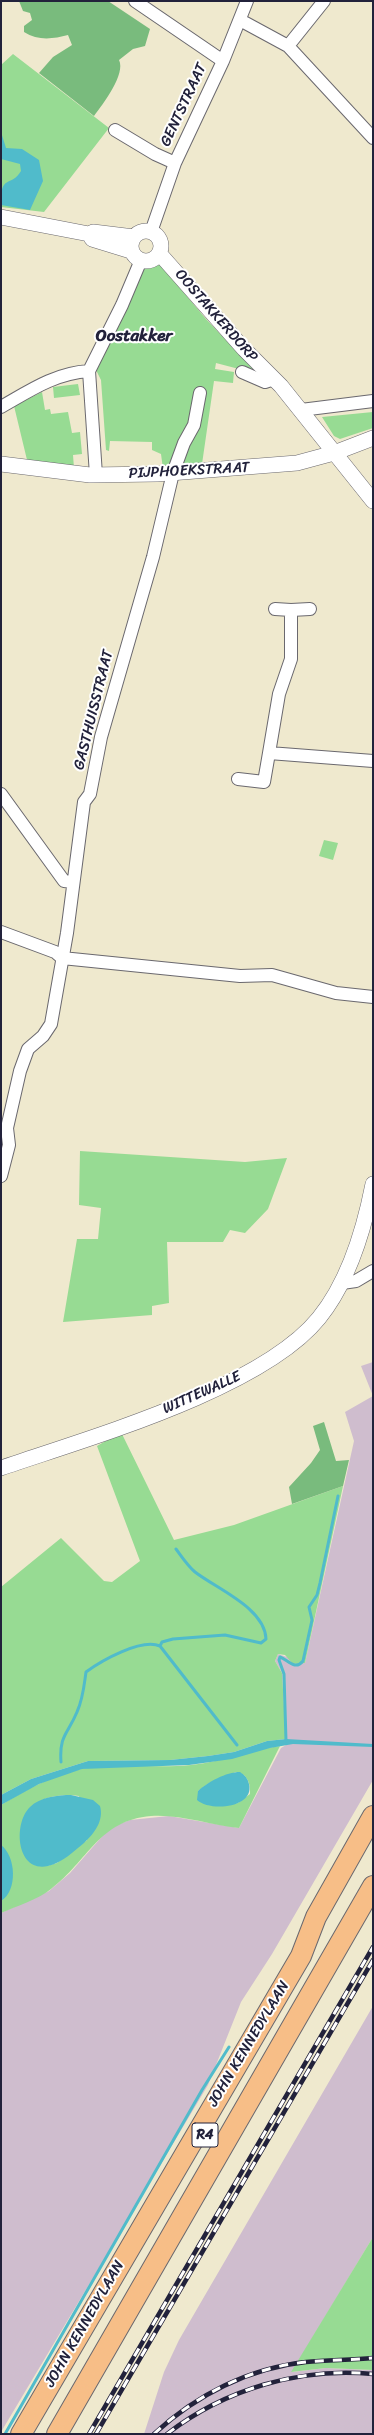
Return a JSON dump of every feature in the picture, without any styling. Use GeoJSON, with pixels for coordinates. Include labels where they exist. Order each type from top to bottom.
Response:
{"type":"FeatureCollection","features":[{"type":"Feature","properties":{"kind":"highway","name":"JOHN KENNEDYLAAN"},"geometry":{"type":"LineString","coordinates":[[21,2434],[301,1956],[316,1917],[373,1816]]}},
{"type":"Feature","properties":{"kind":"highway","name":"JOHN KENNEDYLAAN"},"geometry":{"type":"LineString","coordinates":[[30,2434],[314,1950],[329,1912],[373,1833]]}},
{"type":"Feature","properties":{"kind":"highway","name":"JOHN KENNEDYLAAN"},"geometry":{"type":"LineString","coordinates":[[57,2434],[373,1886]]}},
{"type":"Feature","properties":{"kind":"highway"},"geometry":{"type":"LineString","coordinates":[[209,2111],[232,2060],[267,1994]]}},
{"type":"Feature","properties":{"kind":"street","name":"GENTSTRAAT"},"geometry":{"type":"LineString","coordinates":[[135,1],[223,61]]}},
{"type":"Feature","properties":{"kind":"street","name":"GENTSTRAAT"},"geometry":{"type":"LineString","coordinates":[[151,232],[174,163],[223,61],[247,1]]}},
{"type":"Feature","properties":{"kind":"street"},"geometry":{"type":"LineString","coordinates":[[288,46],[324,1]]}},
{"type":"Feature","properties":{"kind":"street"},"geometry":{"type":"LineString","coordinates":[[240,20],[288,46],[373,138]]}},
{"type":"Feature","properties":{"kind":"street","name":"GENTSTRAAT"},"geometry":{"type":"LineString","coordinates":[[115,130],[155,154],[174,163]]}},
{"type":"Feature","properties":{"kind":"street"},"geometry":{"type":"LineString","coordinates":[[1,217],[89,234],[92,239],[135,249],[151,260],[159,253],[160,240],[151,232],[141,232],[135,249],[122,305],[89,371],[96,475]]}},
{"type":"Feature","properties":{"kind":"street","name":"OOSTAKKERDORP"},"geometry":{"type":"LineString","coordinates":[[159,253],[244,349],[274,378],[373,501]]}},
{"type":"Feature","properties":{"kind":"street"},"geometry":{"type":"LineString","coordinates":[[1,407],[50,380],[69,373],[89,371]]}},
{"type":"Feature","properties":{"kind":"street","name":"OOSTAKKERDORP"},"geometry":{"type":"LineString","coordinates":[[242,372],[264,382],[274,378]]}},
{"type":"Feature","properties":{"kind":"street","name":"GASTHUISSTRAAT"},"geometry":{"type":"LineString","coordinates":[[1,1176],[9,1145],[7,1128],[20,1071],[28,1049],[43,1036],[51,1024],[84,802],[90,794],[101,737],[153,558],[173,473],[184,442],[194,425],[200,393]]}},
{"type":"Feature","properties":{"kind":"street"},"geometry":{"type":"LineString","coordinates":[[301,410],[373,401]]}},
{"type":"Feature","properties":{"kind":"street","name":"PIJPHOEKSTRAAT"},"geometry":{"type":"LineString","coordinates":[[1,464],[96,475],[173,473],[290,464],[334,453],[373,438]]}},
{"type":"Feature","properties":{"kind":"street"},"geometry":{"type":"LineString","coordinates":[[274,608],[291,610],[310,609]]}},
{"type":"Feature","properties":{"kind":"street"},"geometry":{"type":"LineString","coordinates":[[238,779],[264,782],[279,694],[291,659],[291,610]]}},
{"type":"Feature","properties":{"kind":"street"},"geometry":{"type":"LineString","coordinates":[[269,753],[373,761]]}},
{"type":"Feature","properties":{"kind":"street"},"geometry":{"type":"LineString","coordinates":[[1,794],[64,881],[73,882]]}},
{"type":"Feature","properties":{"kind":"street"},"geometry":{"type":"LineString","coordinates":[[1,932],[55,952],[62,958],[240,976],[272,975],[336,993],[373,997]]}},
{"type":"Feature","properties":{"kind":"street","name":"WITTEWALLE"},"geometry":{"type":"LineString","coordinates":[[1,1468],[150,1416],[254,1370],[289,1346],[319,1319],[342,1283],[364,1220],[373,1184]]}},
{"type":"Feature","properties":{"kind":"street"},"geometry":{"type":"LineString","coordinates":[[342,1283],[356,1280],[373,1271]]}},
{"type":"Feature","properties":{"kind":"shaded area"},"geometry":{"type":"Polygon","coordinates":[[[373,1362],[373,1396],[361,1366],[373,1362]]]}},
{"type":"Feature","properties":{"kind":"shaded area"},"geometry":{"type":"Polygon","coordinates":[[[373,1396],[373,1780],[272,1954],[241,2002],[208,2085],[1,2432],[1,1913],[49,1891],[70,1873],[105,1833],[114,1826],[130,1820],[169,1816],[239,1828],[281,1748],[286,1745],[282,1673],[275,1661],[278,1654],[305,1663],[354,1441],[345,1412],[373,1396]]]}},
{"type":"Feature","properties":{"kind":"shaded area"},"geometry":{"type":"Polygon","coordinates":[[[373,2006],[373,2237],[292,2372],[326,2368],[373,2370],[373,2434],[144,2434],[164,2372],[179,2340],[373,2006]]]}},
{"type":"Feature","properties":{"kind":"green space"},"geometry":{"type":"Polygon","coordinates":[[[19,1],[108,1],[150,29],[145,46],[133,49],[119,60],[120,66],[117,81],[108,97],[94,116],[39,73],[53,57],[72,45],[68,35],[40,38],[24,32],[24,26],[32,20],[30,13],[23,11],[19,1]]]}},
{"type":"Feature","properties":{"kind":"green space"},"geometry":{"type":"Polygon","coordinates":[[[13,54],[109,128],[44,212],[1,207],[1,65],[13,54]]]}},
{"type":"Feature","properties":{"kind":"green space"},"geometry":{"type":"Polygon","coordinates":[[[159,263],[206,319],[258,374],[216,363],[215,369],[234,372],[233,383],[214,381],[202,464],[163,469],[161,454],[152,450],[152,442],[110,441],[109,451],[106,450],[101,380],[95,368],[145,266],[159,263]]]}},
{"type":"Feature","properties":{"kind":"green space"},"geometry":{"type":"Polygon","coordinates":[[[78,384],[80,395],[54,398],[53,387],[78,384]]]}},
{"type":"Feature","properties":{"kind":"green space"},"geometry":{"type":"Polygon","coordinates":[[[42,392],[45,410],[50,409],[51,414],[68,412],[72,433],[80,432],[82,454],[73,455],[74,468],[28,464],[14,406],[42,392]]]}},
{"type":"Feature","properties":{"kind":"green space"},"geometry":{"type":"Polygon","coordinates":[[[373,412],[373,428],[340,439],[334,436],[322,417],[373,412]]]}},
{"type":"Feature","properties":{"kind":"green space"},"geometry":{"type":"Polygon","coordinates":[[[324,840],[338,843],[333,860],[319,856],[324,840]]]}},
{"type":"Feature","properties":{"kind":"green space"},"geometry":{"type":"Polygon","coordinates":[[[80,1151],[245,1162],[287,1158],[268,1209],[245,1233],[230,1230],[223,1242],[167,1242],[169,1303],[152,1306],[152,1315],[63,1322],[77,1239],[98,1239],[101,1208],[79,1205],[80,1151]]]}},
{"type":"Feature","properties":{"kind":"green space"},"geometry":{"type":"Polygon","coordinates":[[[324,1422],[336,1461],[349,1460],[343,1486],[292,1504],[289,1487],[311,1463],[320,1450],[313,1426],[324,1422]]]}},
{"type":"Feature","properties":{"kind":"green space"},"geometry":{"type":"Polygon","coordinates":[[[121,1432],[174,1540],[234,1525],[343,1486],[305,1663],[293,1664],[285,1655],[278,1654],[275,1661],[282,1673],[286,1739],[267,1741],[234,1752],[208,1756],[170,1760],[88,1761],[31,1779],[1,1795],[1,1587],[61,1538],[104,1581],[112,1582],[140,1561],[97,1446],[121,1432]]]}},
{"type":"Feature","properties":{"kind":"green space"},"geometry":{"type":"Polygon","coordinates":[[[280,1746],[239,1828],[184,1818],[162,1816],[133,1819],[106,1833],[64,1878],[51,1889],[33,1900],[1,1913],[1,1805],[60,1775],[81,1769],[108,1766],[191,1765],[280,1746]],[[236,1772],[209,1783],[198,1791],[216,1806],[238,1803],[250,1794],[250,1790],[246,1777],[243,1774],[236,1772]],[[55,1796],[40,1801],[29,1810],[22,1824],[47,1866],[57,1863],[87,1840],[79,1796],[55,1796]]]}},
{"type":"Feature","properties":{"kind":"green space"},"geometry":{"type":"Polygon","coordinates":[[[373,2237],[373,2370],[326,2368],[291,2372],[373,2237]]]}},
{"type":"Feature","properties":{"kind":"water"},"geometry":{"type":"Polygon","coordinates":[[[1,132],[6,148],[22,149],[39,160],[43,181],[30,210],[1,205],[1,195],[4,185],[14,179],[21,171],[20,164],[1,159],[1,132]]]}},
{"type":"Feature","properties":{"kind":"water"},"geometry":{"type":"Polygon","coordinates":[[[286,1739],[373,1744],[373,1747],[293,1744],[270,1748],[232,1759],[189,1765],[82,1769],[39,1784],[1,1805],[1,1795],[31,1779],[88,1761],[170,1760],[208,1756],[234,1752],[267,1741],[286,1739]]]}},
{"type":"Feature","properties":{"kind":"water"},"geometry":{"type":"Polygon","coordinates":[[[240,1772],[248,1780],[249,1792],[239,1803],[221,1807],[203,1804],[197,1800],[198,1791],[207,1784],[223,1776],[240,1772]]]}},
{"type":"Feature","properties":{"kind":"water"},"geometry":{"type":"Polygon","coordinates":[[[71,1795],[93,1800],[100,1806],[100,1821],[95,1831],[84,1843],[58,1862],[48,1866],[37,1866],[29,1862],[24,1855],[20,1835],[21,1824],[25,1814],[30,1807],[39,1801],[55,1796],[71,1795]]]}},
{"type":"Feature","properties":{"kind":"water"},"geometry":{"type":"Polygon","coordinates":[[[1,1845],[10,1857],[13,1873],[10,1890],[1,1901],[1,1845]]]}},
{"type":"Feature","properties":{"kind":"waterway"},"geometry":{"type":"LineString","coordinates":[[286,1741],[284,1674],[279,1660],[280,1657],[294,1665],[300,1664],[303,1661],[312,1620],[309,1607],[317,1595],[338,1496]]}},
{"type":"Feature","properties":{"kind":"waterway"},"geometry":{"type":"LineString","coordinates":[[176,1549],[195,1572],[238,1600],[258,1618],[264,1628],[266,1639],[261,1643],[225,1635],[173,1639],[162,1642],[160,1646],[237,1745]]}},
{"type":"Feature","properties":{"kind":"waterway"},"geometry":{"type":"LineString","coordinates":[[61,1762],[61,1746],[81,1702],[86,1672],[101,1662],[132,1648],[152,1644],[160,1646]]}},
{"type":"Feature","properties":{"kind":"waterway"},"geometry":{"type":"LineString","coordinates":[[5,2434],[202,2090],[229,2047]]}},
{"type":"Feature","properties":{"kind":"railway"},"geometry":{"type":"LineString","coordinates":[[89,2434],[373,1947]]}},
{"type":"Feature","properties":{"kind":"railway"},"geometry":{"type":"LineString","coordinates":[[96,2434],[373,1960]]}},
{"type":"Feature","properties":{"kind":"railway"},"geometry":{"type":"LineString","coordinates":[[154,2434],[187,2407],[224,2386],[264,2370],[306,2362],[373,2358]]}},
{"type":"Feature","properties":{"kind":"railway"},"geometry":{"type":"LineString","coordinates":[[167,2434],[190,2418],[213,2405],[238,2393],[264,2384],[318,2374],[373,2374]]}},
{"type":"Feature","properties":{"kind":"district","name":"Oostakker"},"geometry":{"type":"Point","coordinates":[134,337]}}]}
